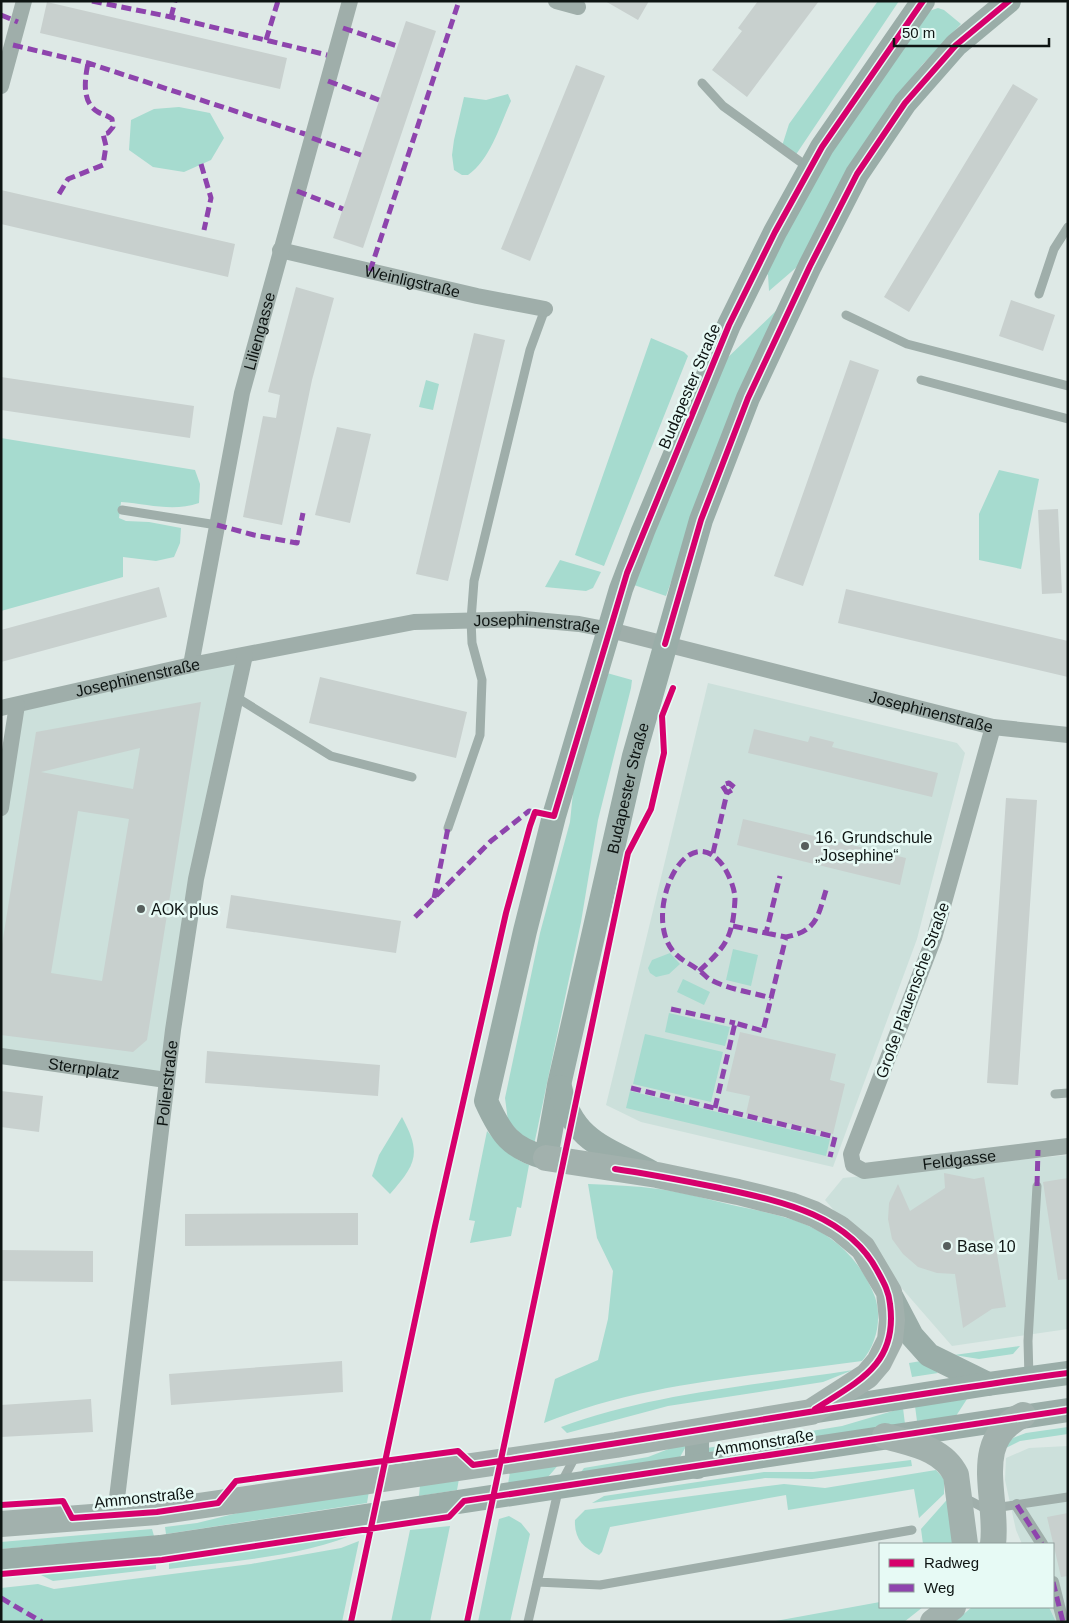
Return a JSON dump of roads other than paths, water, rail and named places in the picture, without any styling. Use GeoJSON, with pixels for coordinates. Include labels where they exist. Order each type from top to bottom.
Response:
{"type":"FeatureCollection","features":[{"type":"Feature","properties":{"kind":"main road","name":"Budapester Straße"},"geometry":{"type":"LineString","coordinates":[[923,1],[822,147],[774,232],[715,357],[643,531],[622,589],[554,816],[525,930],[486,1101],[507,1139],[525,1152],[546,1158],[559,1085],[616,825],[701,520],[748,398],[803,280],[857,174],[905,103],[956,45],[1009,1]]}},
{"type":"Feature","properties":{"kind":"main road"},"geometry":{"type":"LineString","coordinates":[[559,1085],[570,1117],[582,1133],[657,1175]]}},
{"type":"Feature","properties":{"kind":"main road"},"geometry":{"type":"LineString","coordinates":[[546,1158],[657,1175],[738,1192],[790,1205],[814,1214],[840,1228],[863,1248],[912,1336],[929,1355],[988,1384]]}},
{"type":"Feature","properties":{"kind":"main road"},"geometry":{"type":"LineString","coordinates":[[811,1412],[867,1376],[879,1362],[890,1340],[892,1320],[889,1292]]}},
{"type":"Feature","properties":{"kind":"main road","name":"Ammonstraße"},"geometry":{"type":"LineString","coordinates":[[1,1524],[115,1515],[209,1504],[579,1450],[988,1384],[1068,1373]]}},
{"type":"Feature","properties":{"kind":"main road","name":"Ammonstraße"},"geometry":{"type":"LineString","coordinates":[[1,1561],[160,1547],[697,1467],[1023,1415],[1068,1410]]}},
{"type":"Feature","properties":{"kind":"main road"},"geometry":{"type":"LineString","coordinates":[[993,1543],[1006,1507],[988,1473],[989,1458],[1000,1433],[1008,1422],[1023,1415]]}},
{"type":"Feature","properties":{"kind":"main road"},"geometry":{"type":"LineString","coordinates":[[697,1430],[697,1467]]}},
{"type":"Feature","properties":{"kind":"main road"},"geometry":{"type":"LineString","coordinates":[[885,1436],[939,1454],[954,1470],[965,1543]]}},
{"type":"Feature","properties":{"kind":"main road"},"geometry":{"type":"LineString","coordinates":[[921,1622],[934,1608]]}},
{"type":"Feature","properties":{"kind":"main road"},"geometry":{"type":"LineString","coordinates":[[933,1622],[951,1608]]}},
{"type":"Feature","properties":{"kind":"street"},"geometry":{"type":"LineString","coordinates":[[1,86],[24,1]]}},
{"type":"Feature","properties":{"kind":"street","name":"Liliengasse"},"geometry":{"type":"LineString","coordinates":[[190,665],[242,392],[350,1]]}},
{"type":"Feature","properties":{"kind":"street"},"geometry":{"type":"LineString","coordinates":[[556,1],[578,7]]}},
{"type":"Feature","properties":{"kind":"street","name":"Weinligstraße"},"geometry":{"type":"LineString","coordinates":[[280,250],[477,296],[545,309]]}},
{"type":"Feature","properties":{"kind":"street","name":"Josephinenstraße"},"geometry":{"type":"LineString","coordinates":[[9,706],[190,665],[414,622],[524,620],[579,624],[610,630],[993,727],[1068,735]]}},
{"type":"Feature","properties":{"kind":"street","name":"Polierstraße"},"geometry":{"type":"LineString","coordinates":[[115,1515],[166,1080],[196,879],[245,655]]}},
{"type":"Feature","properties":{"kind":"street"},"geometry":{"type":"LineString","coordinates":[[1,808],[9,706]]}},
{"type":"Feature","properties":{"kind":"street","name":"Große Plauensche Straße"},"geometry":{"type":"LineString","coordinates":[[853,1165],[851,1154],[934,938],[993,727]]}},
{"type":"Feature","properties":{"kind":"street","name":"Sternplatz"},"geometry":{"type":"LineString","coordinates":[[1,1056],[166,1080]]}},
{"type":"Feature","properties":{"kind":"street","name":"Feldgasse"},"geometry":{"type":"LineString","coordinates":[[853,1165],[864,1170],[1068,1146]]}},
{"type":"Feature","properties":{"kind":"street"},"geometry":{"type":"LineString","coordinates":[[1006,1507],[1041,1543]]}},
{"type":"Feature","properties":{"kind":"street"},"geometry":{"type":"LineString","coordinates":[[1054,1586],[1063,1622]]}},
{"type":"Feature","properties":{"kind":"lane"},"geometry":{"type":"LineString","coordinates":[[702,83],[723,106],[810,169]]}},
{"type":"Feature","properties":{"kind":"lane"},"geometry":{"type":"LineString","coordinates":[[1039,294],[1054,249],[1068,227]]}},
{"type":"Feature","properties":{"kind":"lane"},"geometry":{"type":"LineString","coordinates":[[448,828],[480,734],[482,680],[472,643],[471,620],[474,581],[530,350],[545,309]]}},
{"type":"Feature","properties":{"kind":"lane"},"geometry":{"type":"LineString","coordinates":[[846,315],[907,344],[1068,386]]}},
{"type":"Feature","properties":{"kind":"lane"},"geometry":{"type":"LineString","coordinates":[[921,380],[1068,419]]}},
{"type":"Feature","properties":{"kind":"lane"},"geometry":{"type":"LineString","coordinates":[[122,510],[217,525]]}},
{"type":"Feature","properties":{"kind":"lane"},"geometry":{"type":"LineString","coordinates":[[236,697],[331,756],[412,777]]}},
{"type":"Feature","properties":{"kind":"lane"},"geometry":{"type":"LineString","coordinates":[[1055,1094],[1068,1093]]}},
{"type":"Feature","properties":{"kind":"lane"},"geometry":{"type":"LineString","coordinates":[[1029,1378],[1028,1341],[1037,1186]]}},
{"type":"Feature","properties":{"kind":"lane"},"geometry":{"type":"LineString","coordinates":[[528,1622],[559,1487],[579,1450]]}},
{"type":"Feature","properties":{"kind":"lane"},"geometry":{"type":"LineString","coordinates":[[959,1494],[971,1503],[1006,1507],[1068,1497]]}},
{"type":"Feature","properties":{"kind":"lane"},"geometry":{"type":"LineString","coordinates":[[538,1582],[600,1585],[912,1530]]}},
{"type":"Feature","properties":{"kind":"place","name":"16. Grundschule „Josephine“"},"geometry":{"type":"Point","coordinates":[805,846]}},
{"type":"Feature","properties":{"kind":"place","name":"AOK plus"},"geometry":{"type":"Point","coordinates":[141,909]}},
{"type":"Feature","properties":{"kind":"place","name":"Base 10"},"geometry":{"type":"Point","coordinates":[947,1246]}}]}
